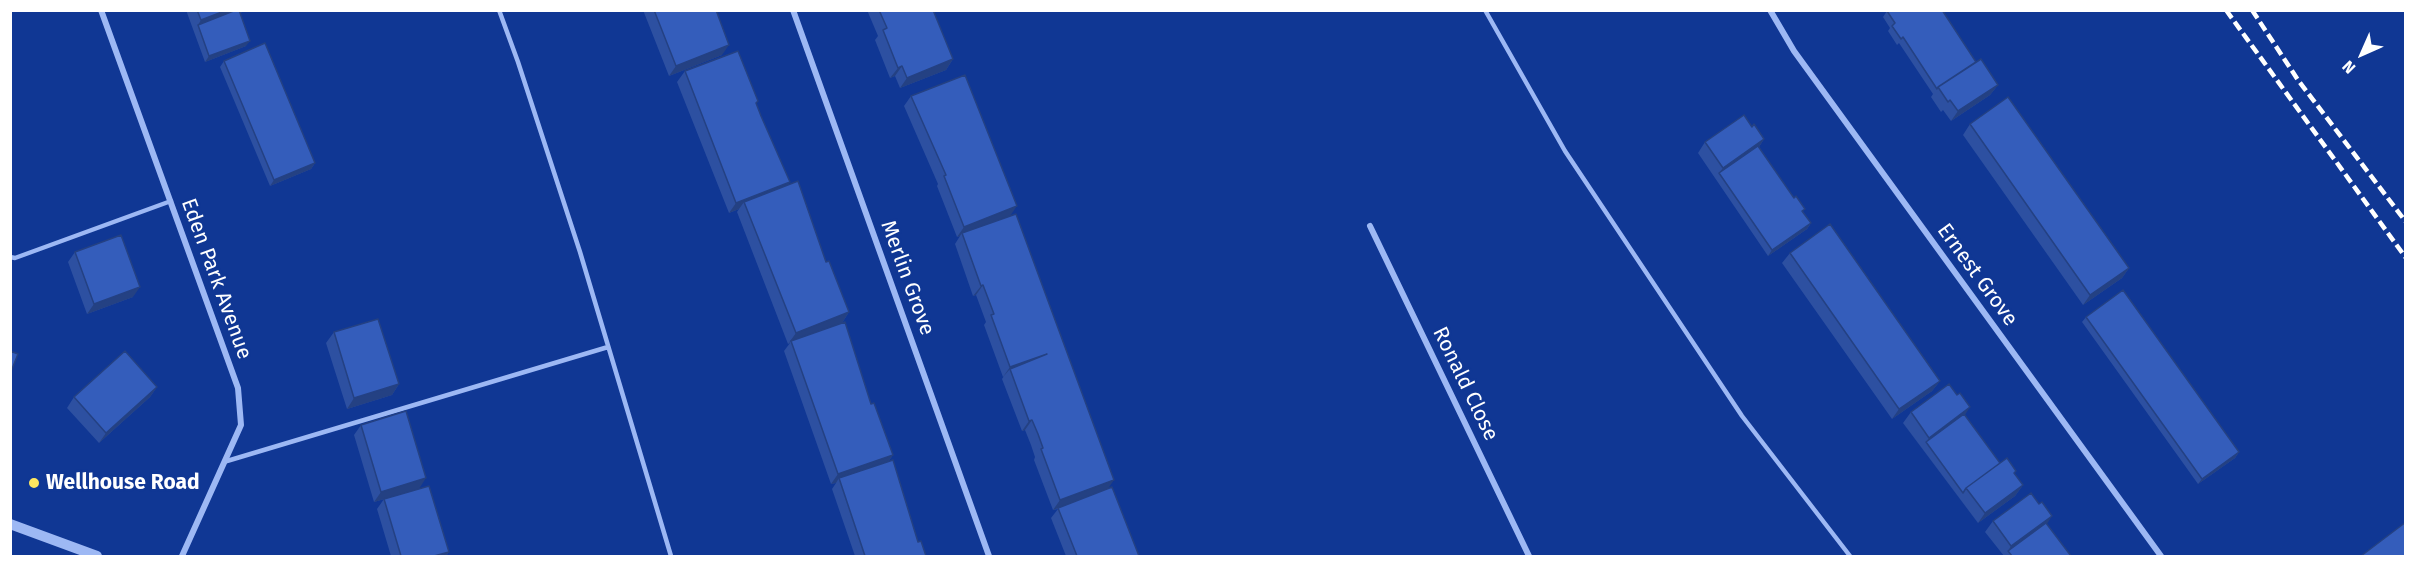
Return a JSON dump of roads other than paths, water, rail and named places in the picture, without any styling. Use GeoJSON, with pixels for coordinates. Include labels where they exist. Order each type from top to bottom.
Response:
{"type":"FeatureCollection","features":[{"type":"Feature","properties":{"kind":"street","name":"Eden Park Avenue"},"geometry":{"type":"LineString","coordinates":[[101,10],[238,388],[241,425],[227,461],[182,556]]}},
{"type":"Feature","properties":{"kind":"street","name":"Merlin Grove"},"geometry":{"type":"LineString","coordinates":[[793,10],[989,556]]}},
{"type":"Feature","properties":{"kind":"street","name":"Ernest Grove"},"geometry":{"type":"LineString","coordinates":[[1770,10],[1794,51],[2161,556]]}},
{"type":"Feature","properties":{"kind":"street","name":"Ronald Close"},"geometry":{"type":"LineString","coordinates":[[1370,226],[1529,556]]}},
{"type":"Feature","properties":{"kind":"street"},"geometry":{"type":"LineString","coordinates":[[10,524],[97,556]]}},
{"type":"Feature","properties":{"kind":"lane"},"geometry":{"type":"LineString","coordinates":[[499,10],[522,73],[671,556]]}},
{"type":"Feature","properties":{"kind":"lane"},"geometry":{"type":"LineString","coordinates":[[1485,10],[1572,161],[1742,416],[1850,556]]}},
{"type":"Feature","properties":{"kind":"lane"},"geometry":{"type":"LineString","coordinates":[[10,257],[15,258],[171,201]]}},
{"type":"Feature","properties":{"kind":"lane"},"geometry":{"type":"LineString","coordinates":[[227,461],[608,346]]}},
{"type":"Feature","properties":{"kind":"railway"},"geometry":{"type":"LineString","coordinates":[[2226,10],[2406,258]]}},
{"type":"Feature","properties":{"kind":"railway"},"geometry":{"type":"LineString","coordinates":[[2252,10],[2298,80],[2406,222]]}},
{"type":"Feature","properties":{"kind":"place","name":"Wellhouse Road"},"geometry":{"type":"Point","coordinates":[34,483]}}]}
